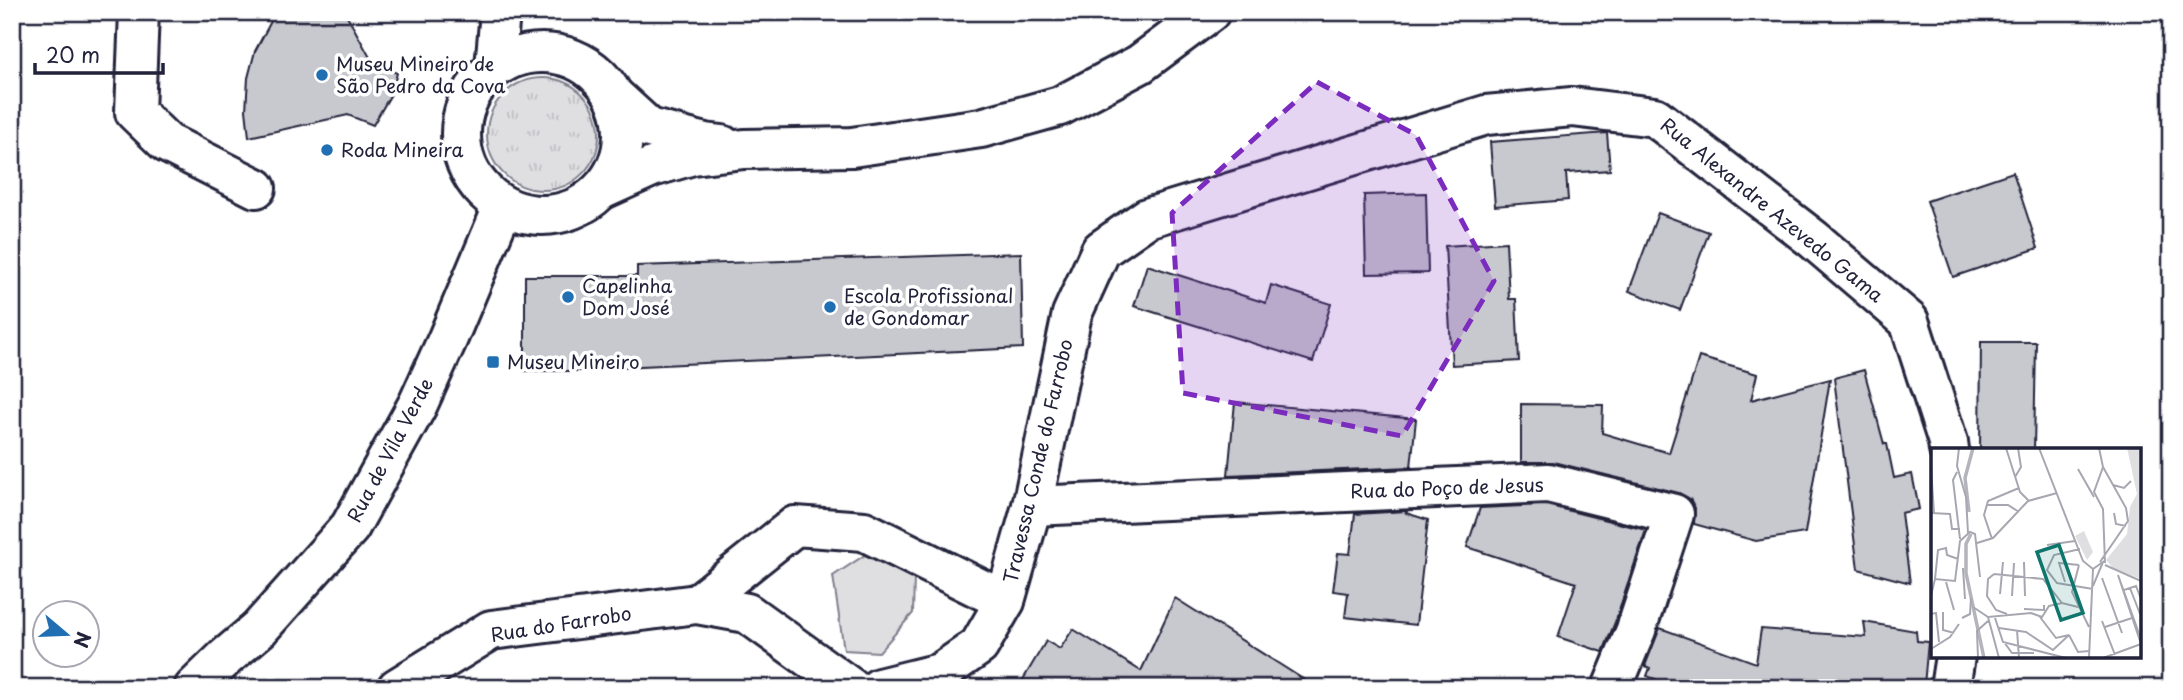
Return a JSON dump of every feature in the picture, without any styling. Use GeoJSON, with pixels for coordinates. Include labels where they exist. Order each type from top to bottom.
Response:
{"type":"FeatureCollection","features":[{"type":"Feature","properties":{"kind":"street"},"geometry":{"type":"LineString","coordinates":[[139,12],[135,112],[167,143],[256,188]]}},
{"type":"Feature","properties":{"kind":"street"},"geometry":{"type":"LineString","coordinates":[[495,67],[500,12]]}},
{"type":"Feature","properties":{"kind":"street"},"geometry":{"type":"LineString","coordinates":[[744,149],[705,143],[649,128],[580,61],[546,52],[515,57],[485,74],[468,100],[460,131],[464,160],[471,176],[488,196],[525,215],[555,215],[581,206],[601,190],[652,167],[693,155],[744,149],[852,147],[981,128],[1060,106],[1140,64],[1210,12]]}},
{"type":"Feature","properties":{"kind":"street"},"geometry":{"type":"LineString","coordinates":[[601,190],[620,156],[624,127],[615,97]]}},
{"type":"Feature","properties":{"kind":"street","name":"Rua Alexandre Azevedo Gama"},"geometry":{"type":"LineString","coordinates":[[1101,250],[1147,218],[1486,115],[1572,107],[1655,117],[1813,239],[1909,321],[1949,448]]}},
{"type":"Feature","properties":{"kind":"street","name":"Rua de Vila Verde"},"geometry":{"type":"LineString","coordinates":[[194,688],[259,629],[350,527],[418,404],[449,338],[503,206]]}},
{"type":"Feature","properties":{"kind":"street","name":"Travessa Conde do Farrobo"},"geometry":{"type":"LineString","coordinates":[[879,688],[940,673],[979,646],[1005,601],[1032,506],[1073,314],[1101,250]]}},
{"type":"Feature","properties":{"kind":"street","name":"Rua do Poço de Jesus"},"geometry":{"type":"LineString","coordinates":[[1032,506],[1548,482],[1674,514],[1636,630],[1612,688]]}},
{"type":"Feature","properties":{"kind":"street"},"geometry":{"type":"LineString","coordinates":[[697,604],[795,526],[864,531],[1005,601]]}},
{"type":"Feature","properties":{"kind":"street","name":"Rua do Farrobo"},"geometry":{"type":"LineString","coordinates":[[397,688],[491,631],[697,604],[747,613],[851,688]]}},
{"type":"Feature","properties":{"kind":"street"},"geometry":{"type":"LineString","coordinates":[[1950,688],[1955,658]]}},
{"type":"Feature","properties":{"kind":"highlighted area"},"geometry":{"type":"Polygon","coordinates":[[[1317,82],[1416,135],[1494,281],[1402,436],[1183,393],[1172,213],[1317,82]]]}},
{"type":"Feature","properties":{"kind":"green space"},"geometry":{"type":"Polygon","coordinates":[[[543,78],[565,82],[583,94],[595,112],[599,134],[595,156],[583,174],[565,186],[543,190],[521,186],[503,174],[491,156],[487,134],[491,112],[503,94],[521,82],[543,78]]]}},
{"type":"Feature","properties":{"kind":"green space"},"geometry":{"type":"Polygon","coordinates":[[[865,555],[914,577],[913,613],[879,652],[844,650],[833,576],[865,555]]]}},
{"type":"Feature","properties":{"kind":"building","name":"Museu Mineiro de São Pedro da Cova"},"geometry":{"type":"Polygon","coordinates":[[[276,12],[345,12],[373,63],[397,73],[391,94],[373,125],[348,115],[249,137],[246,110],[248,78],[255,51],[276,12]]]}},
{"type":"Feature","properties":{"kind":"building"},"geometry":{"type":"Polygon","coordinates":[[[1607,133],[1610,170],[1566,173],[1568,200],[1495,206],[1490,142],[1607,133]]]}},
{"type":"Feature","properties":{"kind":"building"},"geometry":{"type":"Polygon","coordinates":[[[2013,172],[2038,248],[1953,277],[1927,201],[2013,172]]]}},
{"type":"Feature","properties":{"kind":"building"},"geometry":{"type":"Polygon","coordinates":[[[1426,193],[1428,273],[1366,274],[1364,195],[1426,193]]]}},
{"type":"Feature","properties":{"kind":"building"},"geometry":{"type":"Polygon","coordinates":[[[1658,213],[1709,232],[1680,310],[1629,291],[1658,213]]]}},
{"type":"Feature","properties":{"kind":"building"},"geometry":{"type":"Polygon","coordinates":[[[1506,242],[1509,299],[1516,299],[1519,361],[1452,365],[1445,246],[1506,242]]]}},
{"type":"Feature","properties":{"kind":"building","name":"Escola Profissional de Gondomar"},"geometry":{"type":"Polygon","coordinates":[[[1021,253],[1023,348],[579,371],[525,371],[525,276],[637,276],[637,266],[1021,253]]]}},
{"type":"Feature","properties":{"kind":"building"},"geometry":{"type":"Polygon","coordinates":[[[1147,265],[1266,303],[1271,285],[1331,304],[1313,362],[1134,306],[1147,265]]]}},
{"type":"Feature","properties":{"kind":"building"},"geometry":{"type":"Polygon","coordinates":[[[1981,342],[2036,342],[2034,448],[1980,448],[1981,342]]]}},
{"type":"Feature","properties":{"kind":"building"},"geometry":{"type":"Polygon","coordinates":[[[1699,357],[1757,374],[1751,400],[1830,379],[1805,533],[1756,541],[1694,524],[1695,508],[1690,499],[1679,493],[1553,462],[1521,462],[1521,404],[1603,405],[1602,433],[1669,453],[1699,357]]]}},
{"type":"Feature","properties":{"kind":"building"},"geometry":{"type":"Polygon","coordinates":[[[1864,370],[1884,444],[1887,444],[1894,478],[1912,474],[1919,509],[1901,513],[1910,583],[1858,569],[1834,378],[1864,370]]]}},
{"type":"Feature","properties":{"kind":"building"},"geometry":{"type":"Polygon","coordinates":[[[1235,402],[1416,419],[1411,467],[1228,475],[1235,402]]]}},
{"type":"Feature","properties":{"kind":"building"},"geometry":{"type":"Polygon","coordinates":[[[1546,505],[1646,530],[1603,652],[1558,637],[1576,583],[1467,547],[1480,508],[1546,505]]]}},
{"type":"Feature","properties":{"kind":"building"},"geometry":{"type":"Polygon","coordinates":[[[1407,511],[1406,513],[1428,520],[1416,625],[1345,617],[1348,593],[1333,591],[1338,553],[1350,554],[1355,514],[1407,511]]]}},
{"type":"Feature","properties":{"kind":"building"},"geometry":{"type":"Polygon","coordinates":[[[1175,598],[1317,688],[1018,688],[1046,641],[1060,649],[1073,629],[1141,671],[1175,598]]]}},
{"type":"Feature","properties":{"kind":"building"},"geometry":{"type":"Polygon","coordinates":[[[1864,622],[1916,631],[1917,641],[1928,642],[1924,685],[1900,683],[1899,688],[1679,688],[1647,676],[1650,668],[1645,666],[1660,628],[1756,663],[1761,629],[1866,637],[1864,622]]]}},
{"type":"Feature","properties":{"kind":"place","name":"Museu Mineiro de São Pedro da Cova"},"geometry":{"type":"Point","coordinates":[322,75]}},
{"type":"Feature","properties":{"kind":"place","name":"Roda Mineira"},"geometry":{"type":"Point","coordinates":[327,150]}},
{"type":"Feature","properties":{"kind":"place","name":"Capelinha Dom José"},"geometry":{"type":"Point","coordinates":[568,297]}},
{"type":"Feature","properties":{"kind":"place","name":"Escola Profissional de Gondomar"},"geometry":{"type":"Point","coordinates":[830,307]}},
{"type":"Feature","properties":{"kind":"place","name":"Museu Mineiro"},"geometry":{"type":"Point","coordinates":[493,362]}}]}
